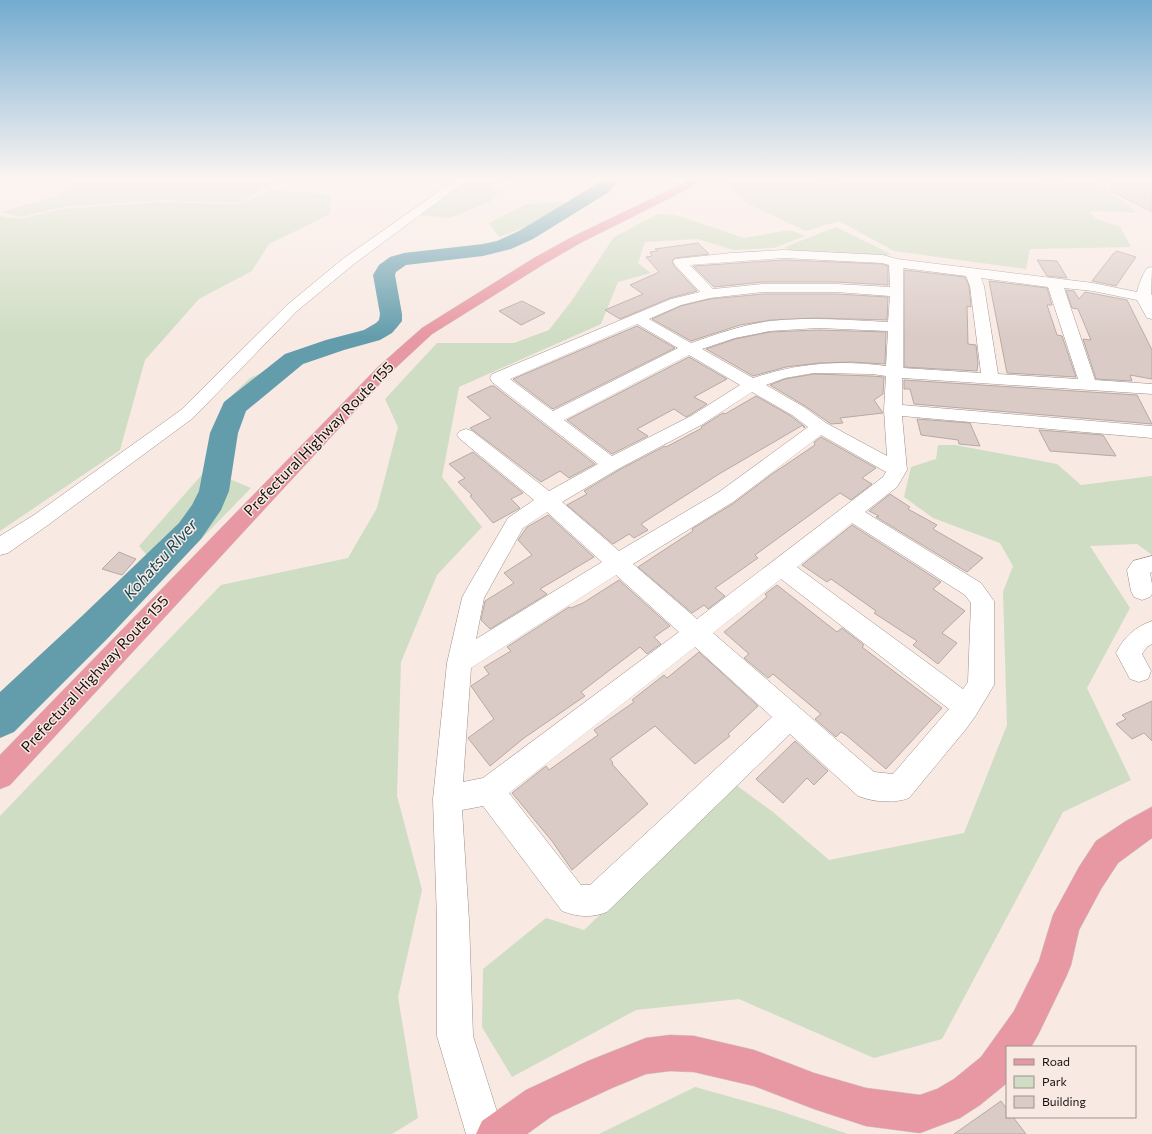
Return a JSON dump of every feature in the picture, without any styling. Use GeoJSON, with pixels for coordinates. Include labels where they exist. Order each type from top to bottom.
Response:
{"type":"FeatureCollection","features":[{"type":"Feature","properties":{"kind":"main road","name":"Prefectural Highway Route 155"},"geometry":{"type":"LineString","coordinates":[[0,775],[333,423],[384,370],[412,344],[438,325],[540,261],[594,231]]}},
{"type":"Feature","properties":{"kind":"main road"},"geometry":{"type":"LineString","coordinates":[[1011,1046],[1026,1023],[1054,965],[1064,926],[1090,878],[1107,852],[1136,831],[1152,822]]}},
{"type":"Feature","properties":{"kind":"main road"},"geometry":{"type":"LineString","coordinates":[[495,1134],[539,1103],[601,1074],[646,1056],[670,1053],[694,1054],[754,1068],[814,1091],[866,1106],[920,1114],[947,1105],[967,1092],[994,1070],[1006,1052]]}},
{"type":"Feature","properties":{"kind":"street"},"geometry":{"type":"LineString","coordinates":[[0,547],[41,520],[187,414],[292,308],[349,261],[391,231]]}},
{"type":"Feature","properties":{"kind":"street"},"geometry":{"type":"LineString","coordinates":[[710,294],[680,262],[784,254],[883,259],[895,263],[1093,287],[1148,298]]}},
{"type":"Feature","properties":{"kind":"street"},"geometry":{"type":"LineString","coordinates":[[447,799],[489,791],[697,633],[780,566],[890,482],[897,470],[893,410],[893,372],[897,292],[897,271],[895,263]]}},
{"type":"Feature","properties":{"kind":"street"},"geometry":{"type":"LineString","coordinates":[[1152,271],[1146,282],[1152,315]]}},
{"type":"Feature","properties":{"kind":"street"},"geometry":{"type":"LineString","coordinates":[[972,273],[977,286],[990,377]]}},
{"type":"Feature","properties":{"kind":"street"},"geometry":{"type":"LineString","coordinates":[[1053,283],[1057,290],[1088,384]]}},
{"type":"Feature","properties":{"kind":"street"},"geometry":{"type":"LineString","coordinates":[[611,464],[498,378],[676,302],[710,294],[764,288],[836,288],[897,292]]}},
{"type":"Feature","properties":{"kind":"street"},"geometry":{"type":"LineString","coordinates":[[637,318],[798,411],[820,428],[897,470]]}},
{"type":"Feature","properties":{"kind":"street"},"geometry":{"type":"LineString","coordinates":[[552,419],[690,348],[731,334],[770,326],[818,323],[896,327]]}},
{"type":"Feature","properties":{"kind":"street"},"geometry":{"type":"LineString","coordinates":[[485,1134],[455,1036],[453,920],[447,799],[459,663],[473,598],[515,523],[548,501],[611,464],[697,420],[753,384],[781,374],[814,368],[872,369],[893,372],[990,377],[1152,389]]}},
{"type":"Feature","properties":{"kind":"street"},"geometry":{"type":"LineString","coordinates":[[1127,387],[1152,397]]}},
{"type":"Feature","properties":{"kind":"street"},"geometry":{"type":"LineString","coordinates":[[893,410],[1152,432]]}},
{"type":"Feature","properties":{"kind":"street"},"geometry":{"type":"LineString","coordinates":[[459,663],[586,582],[726,498],[820,428]]}},
{"type":"Feature","properties":{"kind":"street"},"geometry":{"type":"LineString","coordinates":[[466,435],[548,501],[868,786],[899,788],[957,720],[981,685],[983,600],[973,590],[850,512]]}},
{"type":"Feature","properties":{"kind":"street"},"geometry":{"type":"LineString","coordinates":[[1142,591],[1138,570],[1140,567],[1152,564]]}},
{"type":"Feature","properties":{"kind":"street"},"geometry":{"type":"LineString","coordinates":[[780,566],[967,707]]}},
{"type":"Feature","properties":{"kind":"street"},"geometry":{"type":"LineString","coordinates":[[1139,671],[1128,654],[1138,640],[1152,631]]}},
{"type":"Feature","properties":{"kind":"street"},"geometry":{"type":"LineString","coordinates":[[489,791],[573,900],[596,901],[790,716]]}},
{"type":"Feature","properties":{"kind":"green space"},"geometry":{"type":"Polygon","coordinates":[[[0,231],[296,231],[269,244],[252,271],[199,299],[145,360],[120,450],[0,531],[0,231]]]}},
{"type":"Feature","properties":{"kind":"green space"},"geometry":{"type":"Polygon","coordinates":[[[495,231],[516,231],[499,237],[495,231]]]}},
{"type":"Feature","properties":{"kind":"green space"},"geometry":{"type":"Polygon","coordinates":[[[626,231],[723,231],[744,238],[792,231],[805,236],[774,248],[734,250],[697,239],[645,242],[638,263],[651,273],[618,282],[601,324],[459,387],[442,477],[482,527],[437,575],[401,662],[397,796],[422,890],[398,997],[418,1118],[392,1134],[0,1134],[0,816],[221,585],[348,558],[377,508],[398,427],[385,399],[437,343],[514,343],[549,330],[573,299],[614,237],[626,231]]]}},
{"type":"Feature","properties":{"kind":"green space"},"geometry":{"type":"Polygon","coordinates":[[[826,231],[844,231],[891,254],[883,257],[791,252],[785,247],[826,231]]]}},
{"type":"Feature","properties":{"kind":"green space"},"geometry":{"type":"Polygon","coordinates":[[[857,231],[1122,231],[1131,247],[1030,249],[1026,269],[894,251],[857,231]]]}},
{"type":"Feature","properties":{"kind":"green space"},"geometry":{"type":"Polygon","coordinates":[[[285,362],[295,369],[258,394],[239,413],[227,478],[251,488],[169,572],[151,560],[139,546],[206,470],[214,429],[227,400],[250,378],[285,362]]]}},
{"type":"Feature","properties":{"kind":"green space"},"geometry":{"type":"Polygon","coordinates":[[[938,445],[955,445],[1057,464],[1081,485],[1152,476],[1152,555],[1137,544],[1090,546],[1130,608],[1087,688],[1131,780],[1063,812],[942,1039],[874,1058],[739,999],[636,1010],[512,1077],[482,1027],[483,969],[546,918],[584,930],[736,785],[773,812],[829,860],[964,833],[1007,725],[1003,592],[1013,566],[1000,543],[933,518],[904,497],[911,467],[936,459],[938,445]]]}},
{"type":"Feature","properties":{"kind":"green space"},"geometry":{"type":"Polygon","coordinates":[[[695,1087],[777,1110],[848,1134],[599,1134],[695,1087]]]}},
{"type":"Feature","properties":{"kind":"building"},"geometry":{"type":"Polygon","coordinates":[[[698,243],[709,254],[675,258],[672,261],[674,266],[697,291],[670,298],[620,319],[605,310],[643,294],[630,285],[659,272],[646,257],[652,256],[650,252],[658,251],[655,249],[698,243]]]}},
{"type":"Feature","properties":{"kind":"building"},"geometry":{"type":"Polygon","coordinates":[[[1117,251],[1136,257],[1116,286],[1092,281],[1113,254],[1117,251]]]}},
{"type":"Feature","properties":{"kind":"building"},"geometry":{"type":"Polygon","coordinates":[[[784,260],[882,264],[888,266],[888,285],[836,282],[763,282],[714,287],[693,266],[784,260]]]}},
{"type":"Feature","properties":{"kind":"building"},"geometry":{"type":"Polygon","coordinates":[[[1037,260],[1057,261],[1067,278],[1047,276],[1037,260]]]}},
{"type":"Feature","properties":{"kind":"building"},"geometry":{"type":"Polygon","coordinates":[[[904,270],[965,277],[969,286],[971,307],[967,306],[968,344],[976,345],[978,363],[977,371],[904,367],[904,270]]]}},
{"type":"Feature","properties":{"kind":"building"},"geometry":{"type":"Polygon","coordinates":[[[989,281],[1047,288],[1052,305],[1047,305],[1057,335],[1062,336],[1076,377],[1007,373],[989,281]]]}},
{"type":"Feature","properties":{"kind":"building"},"geometry":{"type":"Polygon","coordinates":[[[1066,290],[1074,291],[1079,299],[1085,292],[1127,300],[1152,350],[1152,379],[1130,375],[1132,381],[1096,379],[1083,339],[1091,340],[1078,309],[1072,308],[1066,290]]]}},
{"type":"Feature","properties":{"kind":"building"},"geometry":{"type":"Polygon","coordinates":[[[763,294],[836,294],[888,297],[887,320],[815,318],[771,320],[740,325],[691,341],[652,319],[681,306],[710,299],[763,294]]]}},
{"type":"Feature","properties":{"kind":"building"},"geometry":{"type":"Polygon","coordinates":[[[522,301],[545,313],[521,325],[499,311],[522,301]]]}},
{"type":"Feature","properties":{"kind":"building"},"geometry":{"type":"Polygon","coordinates":[[[637,326],[675,348],[553,409],[513,379],[637,326]]]}},
{"type":"Feature","properties":{"kind":"building"},"geometry":{"type":"Polygon","coordinates":[[[818,330],[886,332],[885,364],[852,362],[819,363],[786,367],[753,376],[706,349],[735,339],[770,332],[818,330]]]}},
{"type":"Feature","properties":{"kind":"building"},"geometry":{"type":"Polygon","coordinates":[[[689,357],[727,379],[694,397],[707,404],[690,415],[686,417],[674,409],[637,429],[648,436],[612,454],[567,420],[689,357]]]}},
{"type":"Feature","properties":{"kind":"building"},"geometry":{"type":"Polygon","coordinates":[[[814,374],[884,377],[883,394],[874,400],[883,413],[840,418],[843,423],[831,424],[770,385],[785,379],[814,374]]]}},
{"type":"Feature","properties":{"kind":"building"},"geometry":{"type":"Polygon","coordinates":[[[904,380],[1137,395],[1152,424],[914,404],[910,389],[904,389],[904,380]]]}},
{"type":"Feature","properties":{"kind":"building"},"geometry":{"type":"Polygon","coordinates":[[[494,386],[595,464],[569,478],[560,471],[541,482],[470,428],[491,418],[467,397],[494,386]]]}},
{"type":"Feature","properties":{"kind":"building"},"geometry":{"type":"Polygon","coordinates":[[[756,396],[791,416],[803,425],[719,474],[641,524],[648,530],[634,538],[629,534],[613,544],[567,505],[587,494],[584,491],[619,470],[702,428],[701,427],[723,413],[725,414],[756,396]]]}},
{"type":"Feature","properties":{"kind":"building"},"geometry":{"type":"Polygon","coordinates":[[[917,419],[970,423],[980,446],[959,444],[958,440],[921,435],[917,419]]]}},
{"type":"Feature","properties":{"kind":"building"},"geometry":{"type":"Polygon","coordinates":[[[1039,430],[1103,435],[1116,456],[1050,451],[1039,430]]]}},
{"type":"Feature","properties":{"kind":"building"},"geometry":{"type":"Polygon","coordinates":[[[821,437],[876,468],[862,478],[872,484],[851,500],[840,493],[755,555],[758,558],[715,588],[725,596],[708,609],[704,605],[692,613],[638,567],[693,531],[692,529],[734,503],[772,474],[815,445],[814,442],[821,437]]]}},
{"type":"Feature","properties":{"kind":"building"},"geometry":{"type":"Polygon","coordinates":[[[473,452],[523,493],[511,499],[520,508],[493,523],[470,496],[472,495],[458,482],[465,478],[449,464],[473,452]]]}},
{"type":"Feature","properties":{"kind":"building"},"geometry":{"type":"Polygon","coordinates":[[[890,494],[910,507],[908,509],[937,525],[933,529],[983,558],[967,572],[876,517],[879,516],[869,511],[890,494]]]}},
{"type":"Feature","properties":{"kind":"building"},"geometry":{"type":"Polygon","coordinates":[[[548,515],[594,557],[540,589],[547,594],[490,629],[481,620],[485,601],[514,583],[504,573],[532,555],[518,540],[527,527],[548,515]]]}},
{"type":"Feature","properties":{"kind":"building"},"geometry":{"type":"Polygon","coordinates":[[[852,525],[941,582],[933,589],[965,611],[942,633],[957,643],[938,664],[913,645],[917,641],[874,613],[876,611],[831,579],[827,582],[802,565],[852,525]]]}},
{"type":"Feature","properties":{"kind":"building"},"geometry":{"type":"Polygon","coordinates":[[[119,552],[136,559],[122,575],[102,569],[119,552]]]}},
{"type":"Feature","properties":{"kind":"building"},"geometry":{"type":"Polygon","coordinates":[[[619,580],[670,626],[654,637],[661,644],[647,654],[640,647],[581,692],[585,696],[524,738],[490,766],[468,738],[494,719],[471,686],[489,674],[484,667],[511,651],[507,647],[569,607],[571,608],[583,603],[619,580]]]}},
{"type":"Feature","properties":{"kind":"building"},"geometry":{"type":"Polygon","coordinates":[[[777,585],[837,632],[842,628],[864,645],[862,647],[942,708],[886,769],[846,735],[841,732],[836,737],[815,719],[821,714],[773,674],[768,678],[744,658],[749,654],[724,632],[767,597],[765,594],[777,585]]]}},
{"type":"Feature","properties":{"kind":"building"},"geometry":{"type":"Polygon","coordinates":[[[699,652],[758,706],[728,734],[730,736],[695,764],[655,726],[610,759],[613,763],[612,764],[648,804],[572,870],[552,841],[512,793],[546,766],[549,770],[598,735],[594,730],[634,702],[632,700],[664,675],[667,678],[699,652]]]}},
{"type":"Feature","properties":{"kind":"building"},"geometry":{"type":"Polygon","coordinates":[[[1152,701],[1152,741],[1144,733],[1132,739],[1116,724],[1126,719],[1122,715],[1152,701]]]}},
{"type":"Feature","properties":{"kind":"building"},"geometry":{"type":"Polygon","coordinates":[[[795,741],[828,771],[814,785],[807,778],[783,803],[756,779],[795,741]]]}},
{"type":"Feature","properties":{"kind":"building"},"geometry":{"type":"Polygon","coordinates":[[[1001,1101],[1006,1108],[1006,1118],[1014,1118],[1026,1134],[954,1134],[1001,1101]]]}},
{"type":"Feature","properties":{"kind":"waterway","name":"Kohatsu RIver"},"geometry":{"type":"LineString","coordinates":[[0,719],[95,627],[190,531],[205,510],[214,491],[224,433],[234,408],[294,359],[335,345],[372,335],[384,328],[390,321],[391,314],[384,275],[386,269],[397,261],[483,250],[504,245],[532,231]]}}]}
